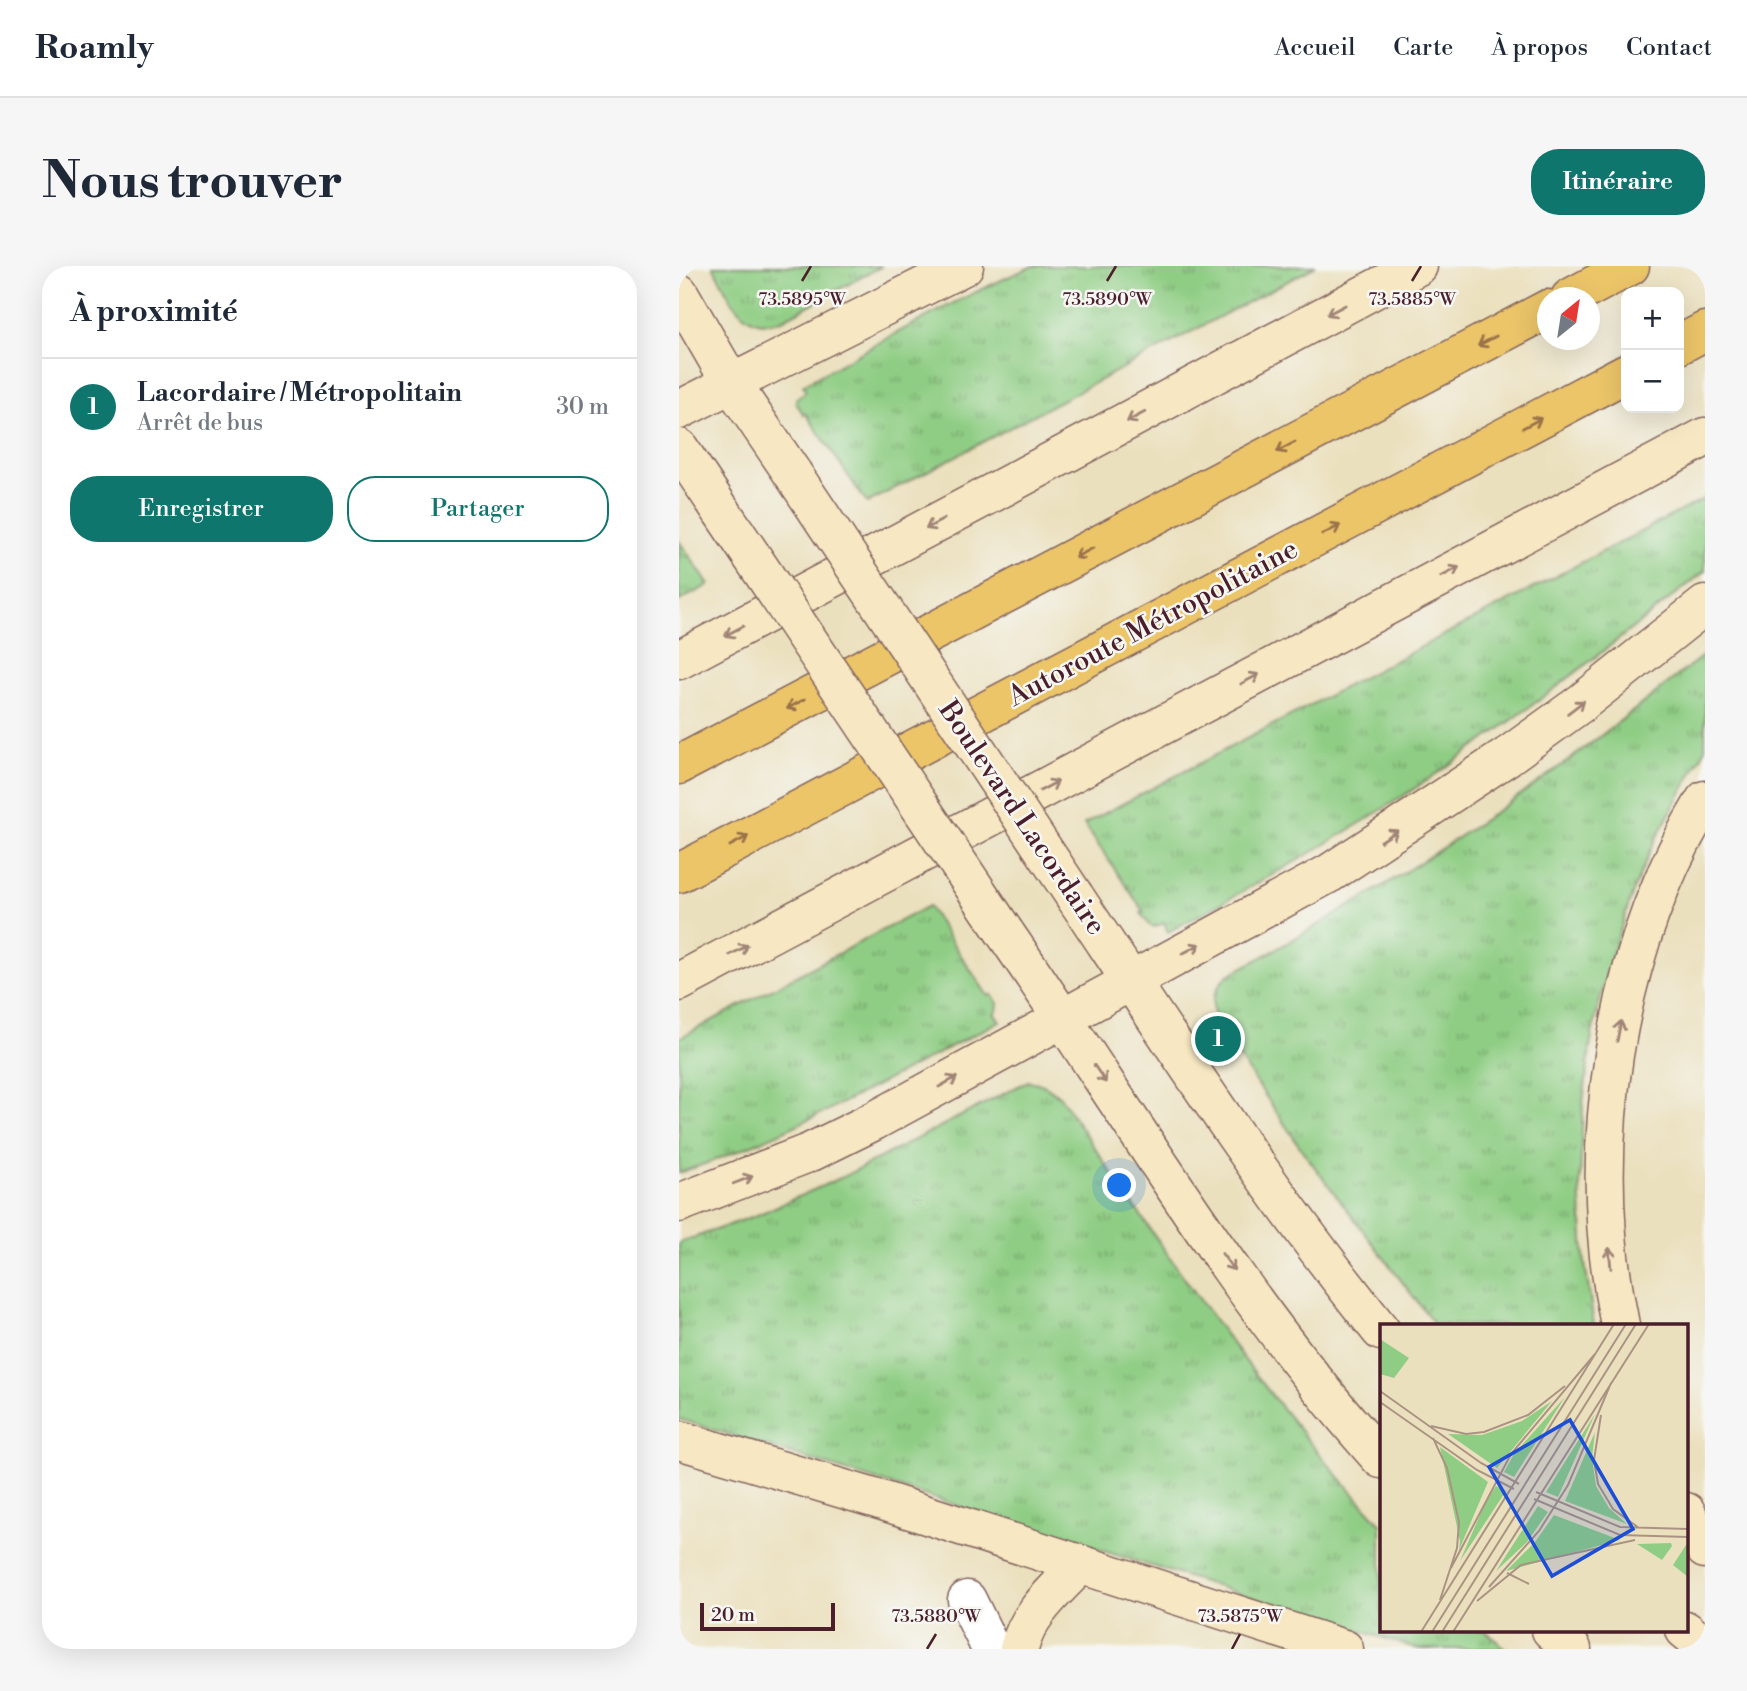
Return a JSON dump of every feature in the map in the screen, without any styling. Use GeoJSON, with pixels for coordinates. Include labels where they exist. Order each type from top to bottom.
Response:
{"type":"FeatureCollection","features":[{"type":"Feature","properties":{"kind":"highway"},"geometry":{"type":"LineString","coordinates":[[1591,287],[1630,266]]}},
{"type":"Feature","properties":{"kind":"highway"},"geometry":{"type":"LineString","coordinates":[[679,765],[1537,315]]}},
{"type":"Feature","properties":{"kind":"highway"},"geometry":{"type":"LineString","coordinates":[[1684,342],[1705,331]]}},
{"type":"Feature","properties":{"kind":"highway","name":"Autoroute Métropolitaine"},"geometry":{"type":"LineString","coordinates":[[679,873],[1621,376]]}},
{"type":"Feature","properties":{"kind":"main road"},"geometry":{"type":"LineString","coordinates":[[679,410],[964,266]]}},
{"type":"Feature","properties":{"kind":"main road"},"geometry":{"type":"LineString","coordinates":[[679,660],[1418,266]]}},
{"type":"Feature","properties":{"kind":"main road","name":"Boulevard Lacordaire"},"geometry":{"type":"LineString","coordinates":[[679,293],[731,383],[1131,981],[1309,1238],[1380,1330]]}},
{"type":"Feature","properties":{"kind":"main road"},"geometry":{"type":"LineString","coordinates":[[679,982],[1705,437]]}},
{"type":"Feature","properties":{"kind":"main road"},"geometry":{"type":"LineString","coordinates":[[679,448],[1205,1229],[1342,1413],[1380,1458]]}},
{"type":"Feature","properties":{"kind":"main road"},"geometry":{"type":"LineString","coordinates":[[679,1203],[811,1152],[926,1094],[1319,879],[1392,835],[1580,704],[1705,605]]}},
{"type":"Feature","properties":{"kind":"main road"},"geometry":{"type":"LineString","coordinates":[[1620,1324],[1609,1262],[1607,1218],[1606,1143],[1613,1062],[1619,1026],[1642,935],[1664,881],[1705,800]]}},
{"type":"Feature","properties":{"kind":"main road"},"geometry":{"type":"LineString","coordinates":[[679,1440],[877,1499],[1344,1649]]}},
{"type":"Feature","properties":{"kind":"main road"},"geometry":{"type":"LineString","coordinates":[[1688,1516],[1705,1549]]}},
{"type":"Feature","properties":{"kind":"main road"},"geometry":{"type":"LineString","coordinates":[[1019,1649],[1021,1640],[1042,1603],[1080,1565]]}},
{"type":"Feature","properties":{"kind":"main road"},"geometry":{"type":"LineString","coordinates":[[1553,1632],[1573,1649]]}},
{"type":"Feature","properties":{"kind":"main road"},"geometry":{"type":"LineString","coordinates":[[1688,1632],[1705,1646]]}},
{"type":"Feature","properties":{"kind":"street"},"geometry":{"type":"LineString","coordinates":[[967,1600],[991,1649]]}},
{"type":"Feature","properties":{"kind":"green space"},"geometry":{"type":"Polygon","coordinates":[[[713,266],[882,266],[782,320],[768,323],[756,322],[738,309],[713,266]]]}},
{"type":"Feature","properties":{"kind":"green space"},"geometry":{"type":"Polygon","coordinates":[[[1033,266],[1316,266],[867,503],[796,403],[796,399],[806,391],[803,385],[945,308],[1033,266]]]}},
{"type":"Feature","properties":{"kind":"green space"},"geometry":{"type":"Polygon","coordinates":[[[1705,498],[1705,571],[1552,690],[1434,775],[1310,853],[1168,932],[1164,923],[1154,927],[1149,925],[1141,913],[1144,912],[1084,824],[1705,498]]]}},
{"type":"Feature","properties":{"kind":"green space"},"geometry":{"type":"Polygon","coordinates":[[[679,541],[709,585],[679,601],[679,541]]]}},
{"type":"Feature","properties":{"kind":"green space"},"geometry":{"type":"Polygon","coordinates":[[[1705,654],[1705,750],[1654,842],[1634,889],[1608,967],[1592,1034],[1583,1102],[1580,1185],[1584,1257],[1594,1324],[1434,1324],[1304,1153],[1221,1030],[1214,1016],[1214,995],[1227,976],[1358,901],[1442,848],[1601,736],[1705,654]]]}},
{"type":"Feature","properties":{"kind":"green space"},"geometry":{"type":"Polygon","coordinates":[[[928,906],[988,996],[991,994],[998,1003],[994,1013],[1000,1021],[882,1083],[762,1141],[679,1173],[679,1038],[928,906]]]}},
{"type":"Feature","properties":{"kind":"green space"},"geometry":{"type":"Polygon","coordinates":[[[1028,1081],[1053,1091],[1061,1098],[1136,1209],[1253,1371],[1380,1523],[1380,1632],[1487,1632],[1505,1649],[1419,1649],[679,1419],[679,1243],[757,1215],[845,1176],[1028,1081]]]}},
{"type":"Feature","properties":{"kind":"place","name":"Lacordaire / Métropolitain"},"geometry":{"type":"Point","coordinates":[1218,1039]}}]}
